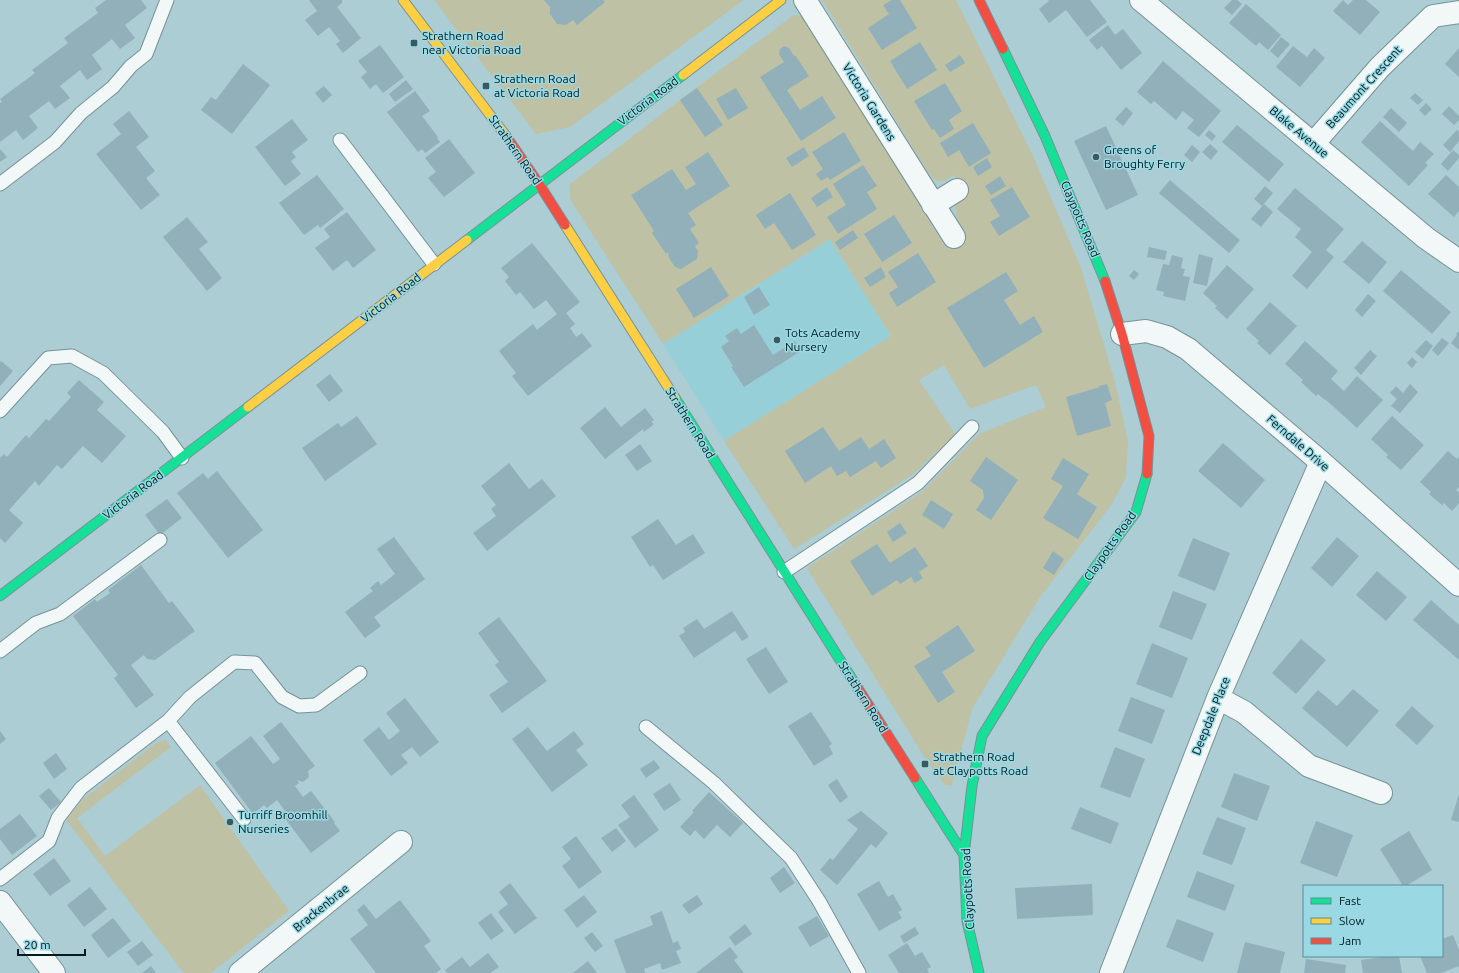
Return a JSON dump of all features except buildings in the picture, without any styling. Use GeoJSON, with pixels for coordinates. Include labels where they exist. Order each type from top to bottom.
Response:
{"type":"FeatureCollection","features":[{"type":"Feature","properties":{"kind":"street","name":"Strathern Road"},"geometry":{"type":"LineString","coordinates":[[403,0],[501,129],[539,184],[964,855]]}},
{"type":"Feature","properties":{"kind":"street","name":"Victoria Road"},"geometry":{"type":"LineString","coordinates":[[0,596],[781,0]]}},
{"type":"Feature","properties":{"kind":"street","name":"Victoria Gardens"},"geometry":{"type":"LineString","coordinates":[[805,0],[954,237]]}},
{"type":"Feature","properties":{"kind":"street","name":"Claypotts Road"},"geometry":{"type":"LineString","coordinates":[[978,973],[967,921],[964,855],[972,786],[982,736],[1040,642],[1136,512],[1147,476],[1149,436],[1122,334],[1101,270],[1045,136],[979,0]]}},
{"type":"Feature","properties":{"kind":"street","name":"Blake Avenue"},"geometry":{"type":"LineString","coordinates":[[1141,0],[1426,238],[1459,260]]}},
{"type":"Feature","properties":{"kind":"street","name":"Beaumont Crescent"},"geometry":{"type":"LineString","coordinates":[[1313,144],[1380,67],[1433,16],[1459,12]]}},
{"type":"Feature","properties":{"kind":"street"},"geometry":{"type":"LineString","coordinates":[[934,205],[957,190]]}},
{"type":"Feature","properties":{"kind":"street","name":"Ferndale Drive"},"geometry":{"type":"LineString","coordinates":[[1122,334],[1146,332],[1168,337],[1188,349],[1321,462],[1459,585]]}},
{"type":"Feature","properties":{"kind":"street","name":"Deepdale Place"},"geometry":{"type":"LineString","coordinates":[[1111,973],[1218,698],[1321,462]]}},
{"type":"Feature","properties":{"kind":"street"},"geometry":{"type":"LineString","coordinates":[[1218,698],[1244,712],[1309,766],[1381,793]]}},
{"type":"Feature","properties":{"kind":"street","name":"Brackenbrae"},"geometry":{"type":"LineString","coordinates":[[240,973],[401,842]]}},
{"type":"Feature","properties":{"kind":"street"},"geometry":{"type":"LineString","coordinates":[[0,902],[54,973]]}},
{"type":"Feature","properties":{"kind":"lane"},"geometry":{"type":"LineString","coordinates":[[0,184],[55,142],[81,113],[113,87],[131,66],[146,54],[167,0]]}},
{"type":"Feature","properties":{"kind":"lane"},"geometry":{"type":"LineString","coordinates":[[340,140],[434,264]]}},
{"type":"Feature","properties":{"kind":"lane"},"geometry":{"type":"LineString","coordinates":[[0,411],[48,358],[72,356],[103,373],[163,432],[182,458]]}},
{"type":"Feature","properties":{"kind":"lane"},"geometry":{"type":"LineString","coordinates":[[784,572],[918,483],[972,427]]}},
{"type":"Feature","properties":{"kind":"lane"},"geometry":{"type":"LineString","coordinates":[[0,652],[36,623],[60,614],[160,540]]}},
{"type":"Feature","properties":{"kind":"lane"},"geometry":{"type":"LineString","coordinates":[[0,879],[49,841],[58,818],[81,788],[168,722],[190,697],[234,662],[255,663],[282,697],[299,706],[316,705],[360,673]]}},
{"type":"Feature","properties":{"kind":"lane"},"geometry":{"type":"LineString","coordinates":[[168,722],[244,819]]}},
{"type":"Feature","properties":{"kind":"lane"},"geometry":{"type":"LineString","coordinates":[[646,727],[714,783],[791,858],[819,901],[859,973]]}},
{"type":"Feature","properties":{"kind":"shaded area","name":"Tots Academy Nursery"},"geometry":{"type":"Polygon","coordinates":[[[830,239],[891,336],[724,441],[663,344],[830,239]]]}},
{"type":"Feature","properties":{"kind":"green space"},"geometry":{"type":"Polygon","coordinates":[[[434,0],[744,0],[570,127],[536,134],[434,0]]]}},
{"type":"Feature","properties":{"kind":"green space"},"geometry":{"type":"Polygon","coordinates":[[[822,0],[956,0],[1033,156],[1081,268],[1115,382],[1128,441],[1126,477],[1112,504],[1040,597],[972,709],[952,786],[945,785],[928,763],[807,568],[923,491],[979,434],[1046,407],[1036,385],[970,409],[944,365],[919,380],[955,434],[912,475],[794,549],[724,441],[891,336],[830,239],[663,344],[571,201],[569,185],[794,15],[803,16],[946,248],[967,235],[957,218],[955,204],[968,196],[954,175],[942,181],[937,181],[931,177],[822,0]]]}},
{"type":"Feature","properties":{"kind":"green space"},"geometry":{"type":"Polygon","coordinates":[[[166,740],[171,747],[77,818],[105,856],[200,785],[289,911],[211,973],[184,973],[66,820],[82,800],[156,743],[166,740]]]}},
{"type":"Feature","properties":{"kind":"traffic: fast"},"geometry":{"type":"LineString","coordinates":[[1003,49],[1045,136],[1105,281]]}},
{"type":"Feature","properties":{"kind":"traffic: fast"},"geometry":{"type":"LineString","coordinates":[[467,240],[683,75]]}},
{"type":"Feature","properties":{"kind":"traffic: fast"},"geometry":{"type":"LineString","coordinates":[[675,398],[857,687]]}},
{"type":"Feature","properties":{"kind":"traffic: fast"},"geometry":{"type":"LineString","coordinates":[[0,596],[248,407]]}},
{"type":"Feature","properties":{"kind":"traffic: fast"},"geometry":{"type":"LineString","coordinates":[[979,973],[967,921],[964,855],[972,786],[982,736],[1040,642],[1136,512],[1147,474]]}},
{"type":"Feature","properties":{"kind":"traffic: fast"},"geometry":{"type":"LineString","coordinates":[[915,778],[964,855]]}},
{"type":"Feature","properties":{"kind":"traffic: slow"},"geometry":{"type":"LineString","coordinates":[[403,0],[506,136]]}},
{"type":"Feature","properties":{"kind":"traffic: slow"},"geometry":{"type":"LineString","coordinates":[[683,75],[781,0]]}},
{"type":"Feature","properties":{"kind":"traffic: slow"},"geometry":{"type":"LineString","coordinates":[[565,225],[675,398]]}},
{"type":"Feature","properties":{"kind":"traffic: slow"},"geometry":{"type":"LineString","coordinates":[[248,407],[467,240]]}},
{"type":"Feature","properties":{"kind":"traffic: jam"},"geometry":{"type":"LineString","coordinates":[[979,0],[1003,49]]}},
{"type":"Feature","properties":{"kind":"traffic: jam"},"geometry":{"type":"LineString","coordinates":[[506,136],[565,225]]}},
{"type":"Feature","properties":{"kind":"traffic: jam"},"geometry":{"type":"LineString","coordinates":[[1105,281],[1122,334],[1149,436],[1147,474]]}},
{"type":"Feature","properties":{"kind":"traffic: jam"},"geometry":{"type":"LineString","coordinates":[[857,687],[915,778]]}},
{"type":"Feature","properties":{"kind":"place","name":"Strathern Road near Victoria Road"},"geometry":{"type":"Point","coordinates":[414,43]}},
{"type":"Feature","properties":{"kind":"place","name":"Strathern Road at Victoria Road"},"geometry":{"type":"Point","coordinates":[486,86]}},
{"type":"Feature","properties":{"kind":"place","name":"Greens of Broughty Ferry"},"geometry":{"type":"Point","coordinates":[1096,157]}},
{"type":"Feature","properties":{"kind":"place","name":"Tots Academy Nursery"},"geometry":{"type":"Point","coordinates":[777,340]}},
{"type":"Feature","properties":{"kind":"place","name":"Strathern Road at Claypotts Road"},"geometry":{"type":"Point","coordinates":[925,764]}},
{"type":"Feature","properties":{"kind":"place","name":"Turriff Broomhill Nurseries"},"geometry":{"type":"Point","coordinates":[230,822]}}]}
